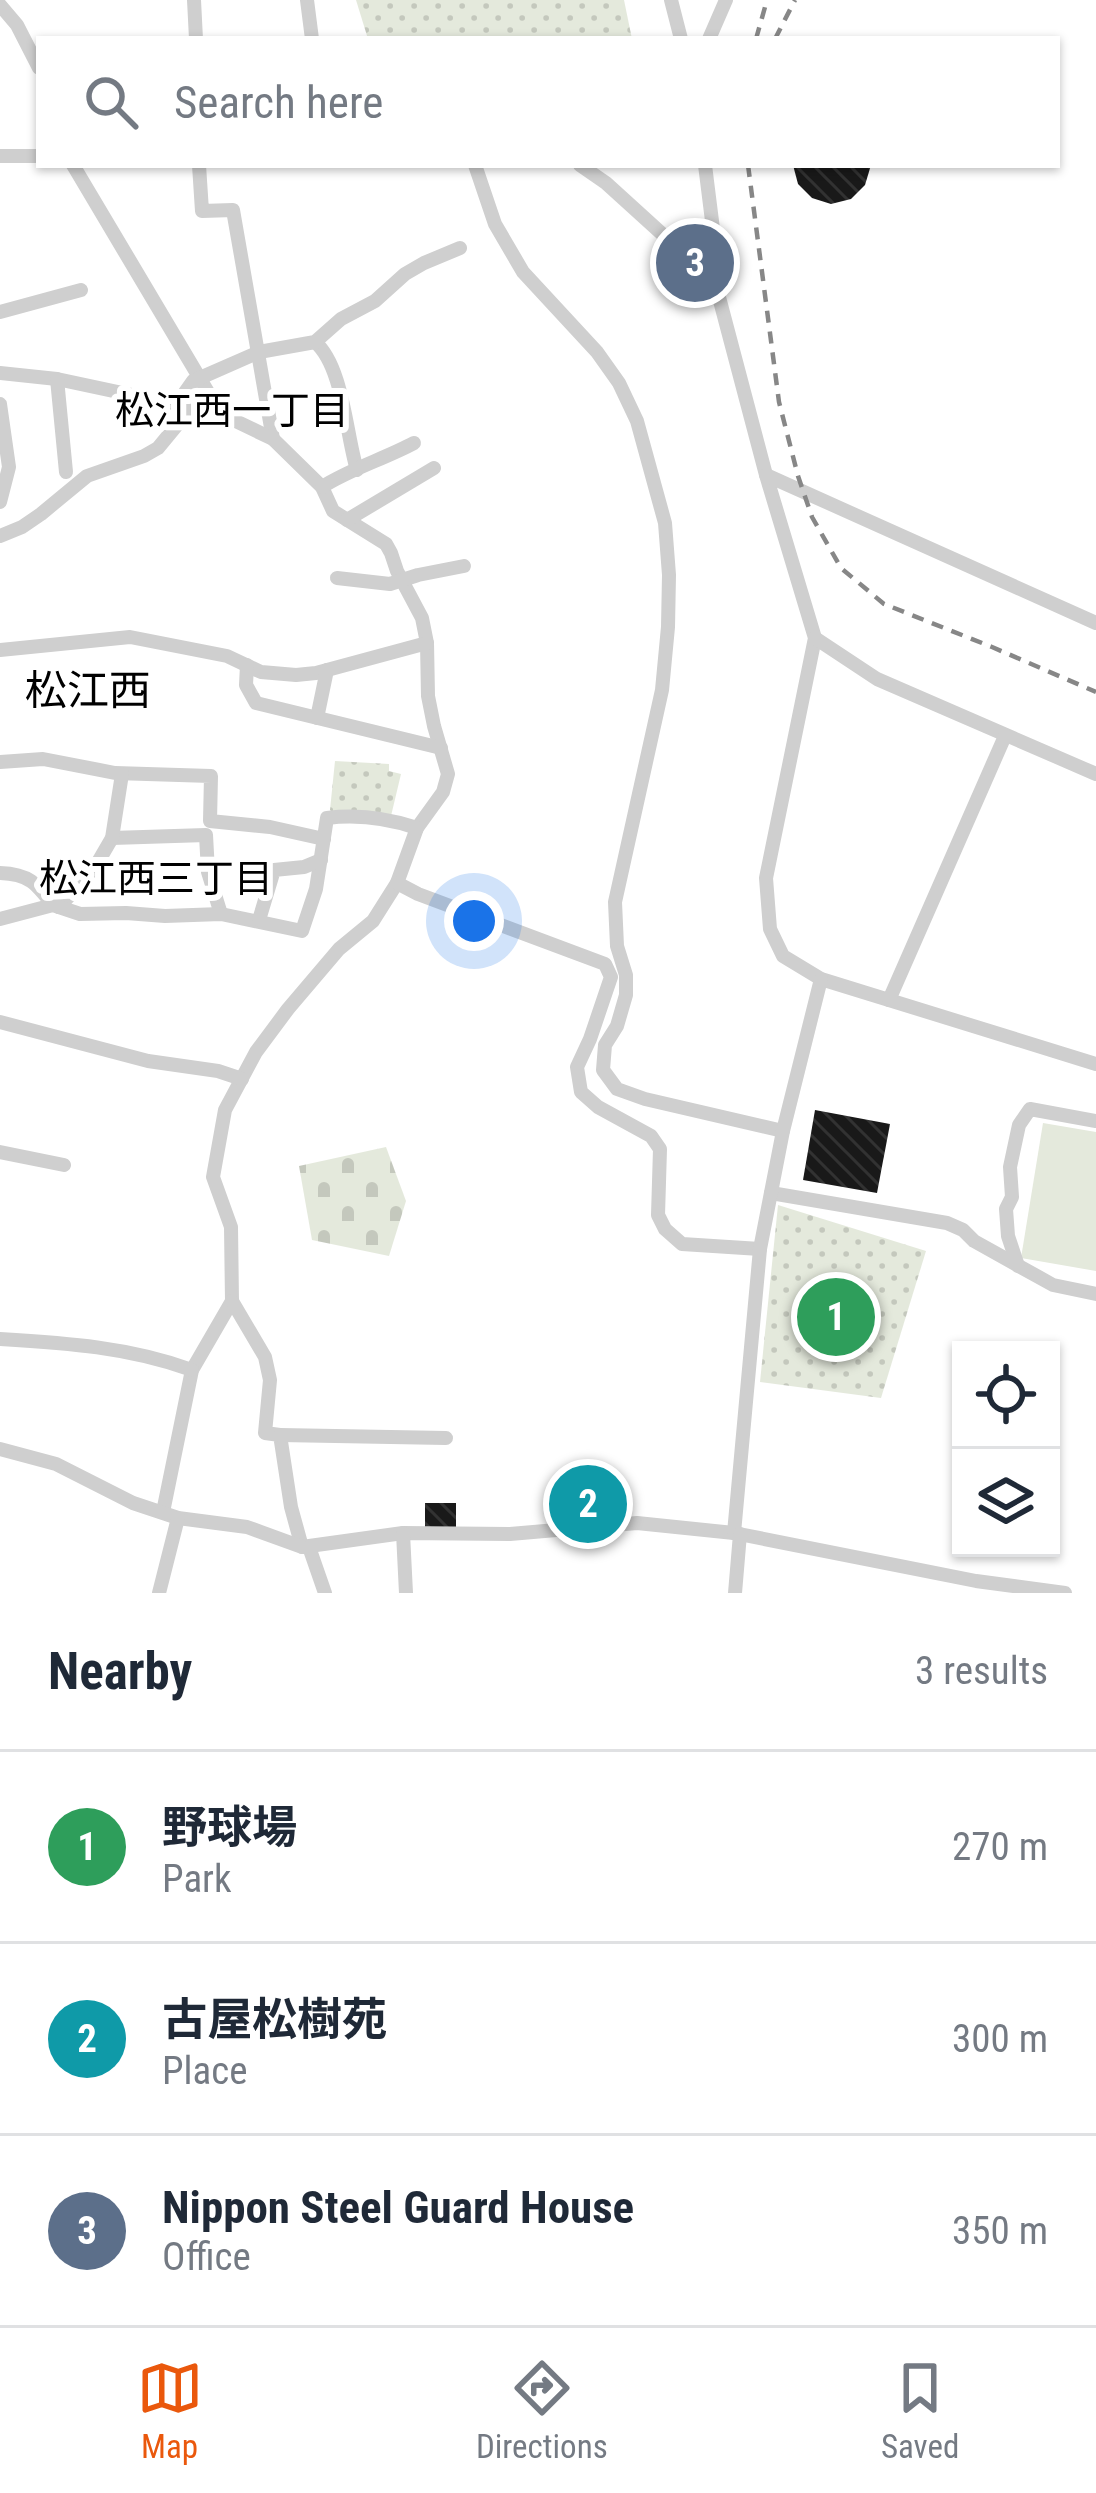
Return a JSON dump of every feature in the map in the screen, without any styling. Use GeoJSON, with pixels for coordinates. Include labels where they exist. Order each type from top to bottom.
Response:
{"type":"FeatureCollection","features":[{"type":"Feature","properties":{"kind":"street"},"geometry":{"type":"LineString","coordinates":[[194,0],[196,36]]}},
{"type":"Feature","properties":{"kind":"street"},"geometry":{"type":"LineString","coordinates":[[308,0],[312,36]]}},
{"type":"Feature","properties":{"kind":"street"},"geometry":{"type":"LineString","coordinates":[[671,0],[680,36]]}},
{"type":"Feature","properties":{"kind":"street"},"geometry":{"type":"LineString","coordinates":[[710,36],[726,0]]}},
{"type":"Feature","properties":{"kind":"street"},"geometry":{"type":"LineString","coordinates":[[0,5],[17,25],[36,62]]}},
{"type":"Feature","properties":{"kind":"street"},"geometry":{"type":"LineString","coordinates":[[0,156],[36,156]]}},
{"type":"Feature","properties":{"kind":"street"},"geometry":{"type":"LineString","coordinates":[[75,168],[221,414]]}},
{"type":"Feature","properties":{"kind":"street"},"geometry":{"type":"LineString","coordinates":[[199,168],[202,211],[233,210],[273,440]]}},
{"type":"Feature","properties":{"kind":"street"},"geometry":{"type":"LineString","coordinates":[[476,168],[495,224],[524,272],[619,383],[637,421],[665,523],[669,609],[662,689],[615,902],[626,995],[617,1026],[577,1067],[578,1084],[598,1107],[651,1136],[660,1149],[658,1215],[665,1229],[682,1244],[760,1250]]}},
{"type":"Feature","properties":{"kind":"street"},"geometry":{"type":"LineString","coordinates":[[584,168],[715,282]]}},
{"type":"Feature","properties":{"kind":"street"},"geometry":{"type":"LineString","coordinates":[[705,168],[716,244],[715,282],[815,638],[766,878],[770,929],[784,956],[821,979],[1096,1064]]}},
{"type":"Feature","properties":{"kind":"street"},"geometry":{"type":"LineString","coordinates":[[0,536],[22,527],[87,476],[158,448],[184,406],[185,388],[200,378],[259,352],[314,342],[340,319],[374,302],[405,274],[460,248]]}},
{"type":"Feature","properties":{"kind":"street"},"geometry":{"type":"LineString","coordinates":[[0,312],[81,290]]}},
{"type":"Feature","properties":{"kind":"street"},"geometry":{"type":"LineString","coordinates":[[314,342],[326,352],[357,470]]}},
{"type":"Feature","properties":{"kind":"street"},"geometry":{"type":"LineString","coordinates":[[0,373],[57,379],[221,414],[273,440],[322,487],[333,511],[386,544],[422,618],[428,696],[448,774],[442,792],[417,828],[397,883],[373,921],[339,950],[256,1052],[225,1110],[212,1177],[231,1227],[232,1301],[265,1357],[270,1380],[265,1433],[446,1438]]}},
{"type":"Feature","properties":{"kind":"street"},"geometry":{"type":"LineString","coordinates":[[57,379],[66,472]]}},
{"type":"Feature","properties":{"kind":"street"},"geometry":{"type":"LineString","coordinates":[[0,404],[9,467],[0,502]]}},
{"type":"Feature","properties":{"kind":"street"},"geometry":{"type":"LineString","coordinates":[[322,487],[414,443]]}},
{"type":"Feature","properties":{"kind":"street"},"geometry":{"type":"LineString","coordinates":[[384,460],[401,488]]}},
{"type":"Feature","properties":{"kind":"street"},"geometry":{"type":"LineString","coordinates":[[347,520],[434,468]]}},
{"type":"Feature","properties":{"kind":"street"},"geometry":{"type":"LineString","coordinates":[[766,475],[1096,622]]}},
{"type":"Feature","properties":{"kind":"street"},"geometry":{"type":"LineString","coordinates":[[337,578],[390,584],[464,566]]}},
{"type":"Feature","properties":{"kind":"street"},"geometry":{"type":"LineString","coordinates":[[0,650],[130,637],[227,656],[261,672],[296,675],[427,644]]}},
{"type":"Feature","properties":{"kind":"street"},"geometry":{"type":"LineString","coordinates":[[815,638],[877,680],[1096,774]]}},
{"type":"Feature","properties":{"kind":"street"},"geometry":{"type":"LineString","coordinates":[[248,665],[246,685],[256,703],[441,748]]}},
{"type":"Feature","properties":{"kind":"street"},"geometry":{"type":"LineString","coordinates":[[317,718],[327,670]]}},
{"type":"Feature","properties":{"kind":"street"},"geometry":{"type":"LineString","coordinates":[[889,1000],[1005,736]]}},
{"type":"Feature","properties":{"kind":"street"},"geometry":{"type":"LineString","coordinates":[[0,762],[44,759],[122,774],[212,776],[210,821],[271,826],[324,839]]}},
{"type":"Feature","properties":{"kind":"street"},"geometry":{"type":"LineString","coordinates":[[0,919],[56,906],[94,869],[112,838],[122,774]]}},
{"type":"Feature","properties":{"kind":"street"},"geometry":{"type":"LineString","coordinates":[[0,873],[20,874],[56,906],[80,914],[221,914],[302,931],[316,889],[327,818],[384,818],[417,828]]}},
{"type":"Feature","properties":{"kind":"street"},"geometry":{"type":"LineString","coordinates":[[112,838],[206,836],[208,872],[221,914]]}},
{"type":"Feature","properties":{"kind":"street"},"geometry":{"type":"LineString","coordinates":[[259,920],[274,869],[304,867],[321,860]]}},
{"type":"Feature","properties":{"kind":"street"},"geometry":{"type":"LineString","coordinates":[[397,883],[605,964],[611,977],[598,1042],[603,1070],[617,1089],[783,1131]]}},
{"type":"Feature","properties":{"kind":"street"},"geometry":{"type":"LineString","coordinates":[[736,1593],[760,1250],[783,1131],[821,979]]}},
{"type":"Feature","properties":{"kind":"street"},"geometry":{"type":"LineString","coordinates":[[0,1022],[148,1061],[242,1079]]}},
{"type":"Feature","properties":{"kind":"street"},"geometry":{"type":"LineString","coordinates":[[1016,1265],[1006,1209],[1012,1197],[1010,1167],[1019,1125],[1030,1109],[1096,1121]]}},
{"type":"Feature","properties":{"kind":"street"},"geometry":{"type":"LineString","coordinates":[[0,1152],[64,1165]]}},
{"type":"Feature","properties":{"kind":"street"},"geometry":{"type":"LineString","coordinates":[[771,1193],[947,1223],[1053,1286],[1096,1292]]}},
{"type":"Feature","properties":{"kind":"street"},"geometry":{"type":"LineString","coordinates":[[159,1593],[192,1370],[232,1301]]}},
{"type":"Feature","properties":{"kind":"street"},"geometry":{"type":"LineString","coordinates":[[0,1339],[78,1343],[158,1358],[192,1370]]}},
{"type":"Feature","properties":{"kind":"street"},"geometry":{"type":"LineString","coordinates":[[280,1435],[291,1507],[325,1593]]}},
{"type":"Feature","properties":{"kind":"street"},"geometry":{"type":"LineString","coordinates":[[0,1449],[56,1464],[133,1503],[170,1515],[247,1527],[306,1547],[403,1533],[510,1534],[637,1523],[737,1533],[976,1587],[1065,1593]]}},
{"type":"Feature","properties":{"kind":"street"},"geometry":{"type":"LineString","coordinates":[[403,1533],[406,1593]]}},
{"type":"Feature","properties":{"kind":"green space"},"geometry":{"type":"Polygon","coordinates":[[[356,0],[624,0],[631,36],[367,36],[356,0]]]}},
{"type":"Feature","properties":{"kind":"green space"},"geometry":{"type":"Polygon","coordinates":[[[335,761],[389,764],[389,771],[401,774],[391,816],[334,814],[330,810],[335,761]]]}},
{"type":"Feature","properties":{"kind":"green space"},"geometry":{"type":"Polygon","coordinates":[[[1043,1123],[1096,1132],[1096,1271],[1021,1258],[1043,1123]]]}},
{"type":"Feature","properties":{"kind":"green space"},"geometry":{"type":"Polygon","coordinates":[[[386,1147],[406,1201],[389,1256],[312,1240],[299,1166],[386,1147]]]}},
{"type":"Feature","properties":{"kind":"green space"},"geometry":{"type":"Polygon","coordinates":[[[778,1205],[926,1251],[881,1398],[760,1382],[778,1205]]]}},
{"type":"Feature","properties":{"kind":"building"},"geometry":{"type":"Polygon","coordinates":[[[794,168],[870,168],[865,185],[851,199],[831,204],[812,198],[798,184],[794,168]]]}},
{"type":"Feature","properties":{"kind":"building"},"geometry":{"type":"Polygon","coordinates":[[[815,1110],[890,1124],[877,1193],[803,1180],[815,1110]]]}},
{"type":"Feature","properties":{"kind":"building"},"geometry":{"type":"Polygon","coordinates":[[[609,1486],[612,1518],[566,1522],[564,1490],[609,1486]]]}},
{"type":"Feature","properties":{"kind":"building"},"geometry":{"type":"Polygon","coordinates":[[[425,1503],[456,1503],[456,1528],[425,1528],[425,1503]]]}},
{"type":"Feature","properties":{"kind":"railway"},"geometry":{"type":"LineString","coordinates":[[757,36],[767,0]]}},
{"type":"Feature","properties":{"kind":"railway"},"geometry":{"type":"LineString","coordinates":[[777,36],[795,0]]}},
{"type":"Feature","properties":{"kind":"railway"},"geometry":{"type":"LineString","coordinates":[[748,168],[779,402],[812,517],[841,568],[884,604],[1096,692]]}},
{"type":"Feature","properties":{"kind":"place","name":"Nippon Steel Guard House"},"geometry":{"type":"Point","coordinates":[695,263]}},
{"type":"Feature","properties":{"kind":"place","name":"野球場"},"geometry":{"type":"Point","coordinates":[836,1317]}},
{"type":"Feature","properties":{"kind":"place","name":"古屋松樹苑"},"geometry":{"type":"Point","coordinates":[588,1504]}},
{"type":"Feature","properties":{"kind":"district","name":"松江西一丁目"},"geometry":{"type":"Point","coordinates":[232,410]}},
{"type":"Feature","properties":{"kind":"district","name":"松江西"},"geometry":{"type":"Point","coordinates":[88,690]}},
{"type":"Feature","properties":{"kind":"district","name":"松江西三丁目"},"geometry":{"type":"Point","coordinates":[156,878]}}]}
